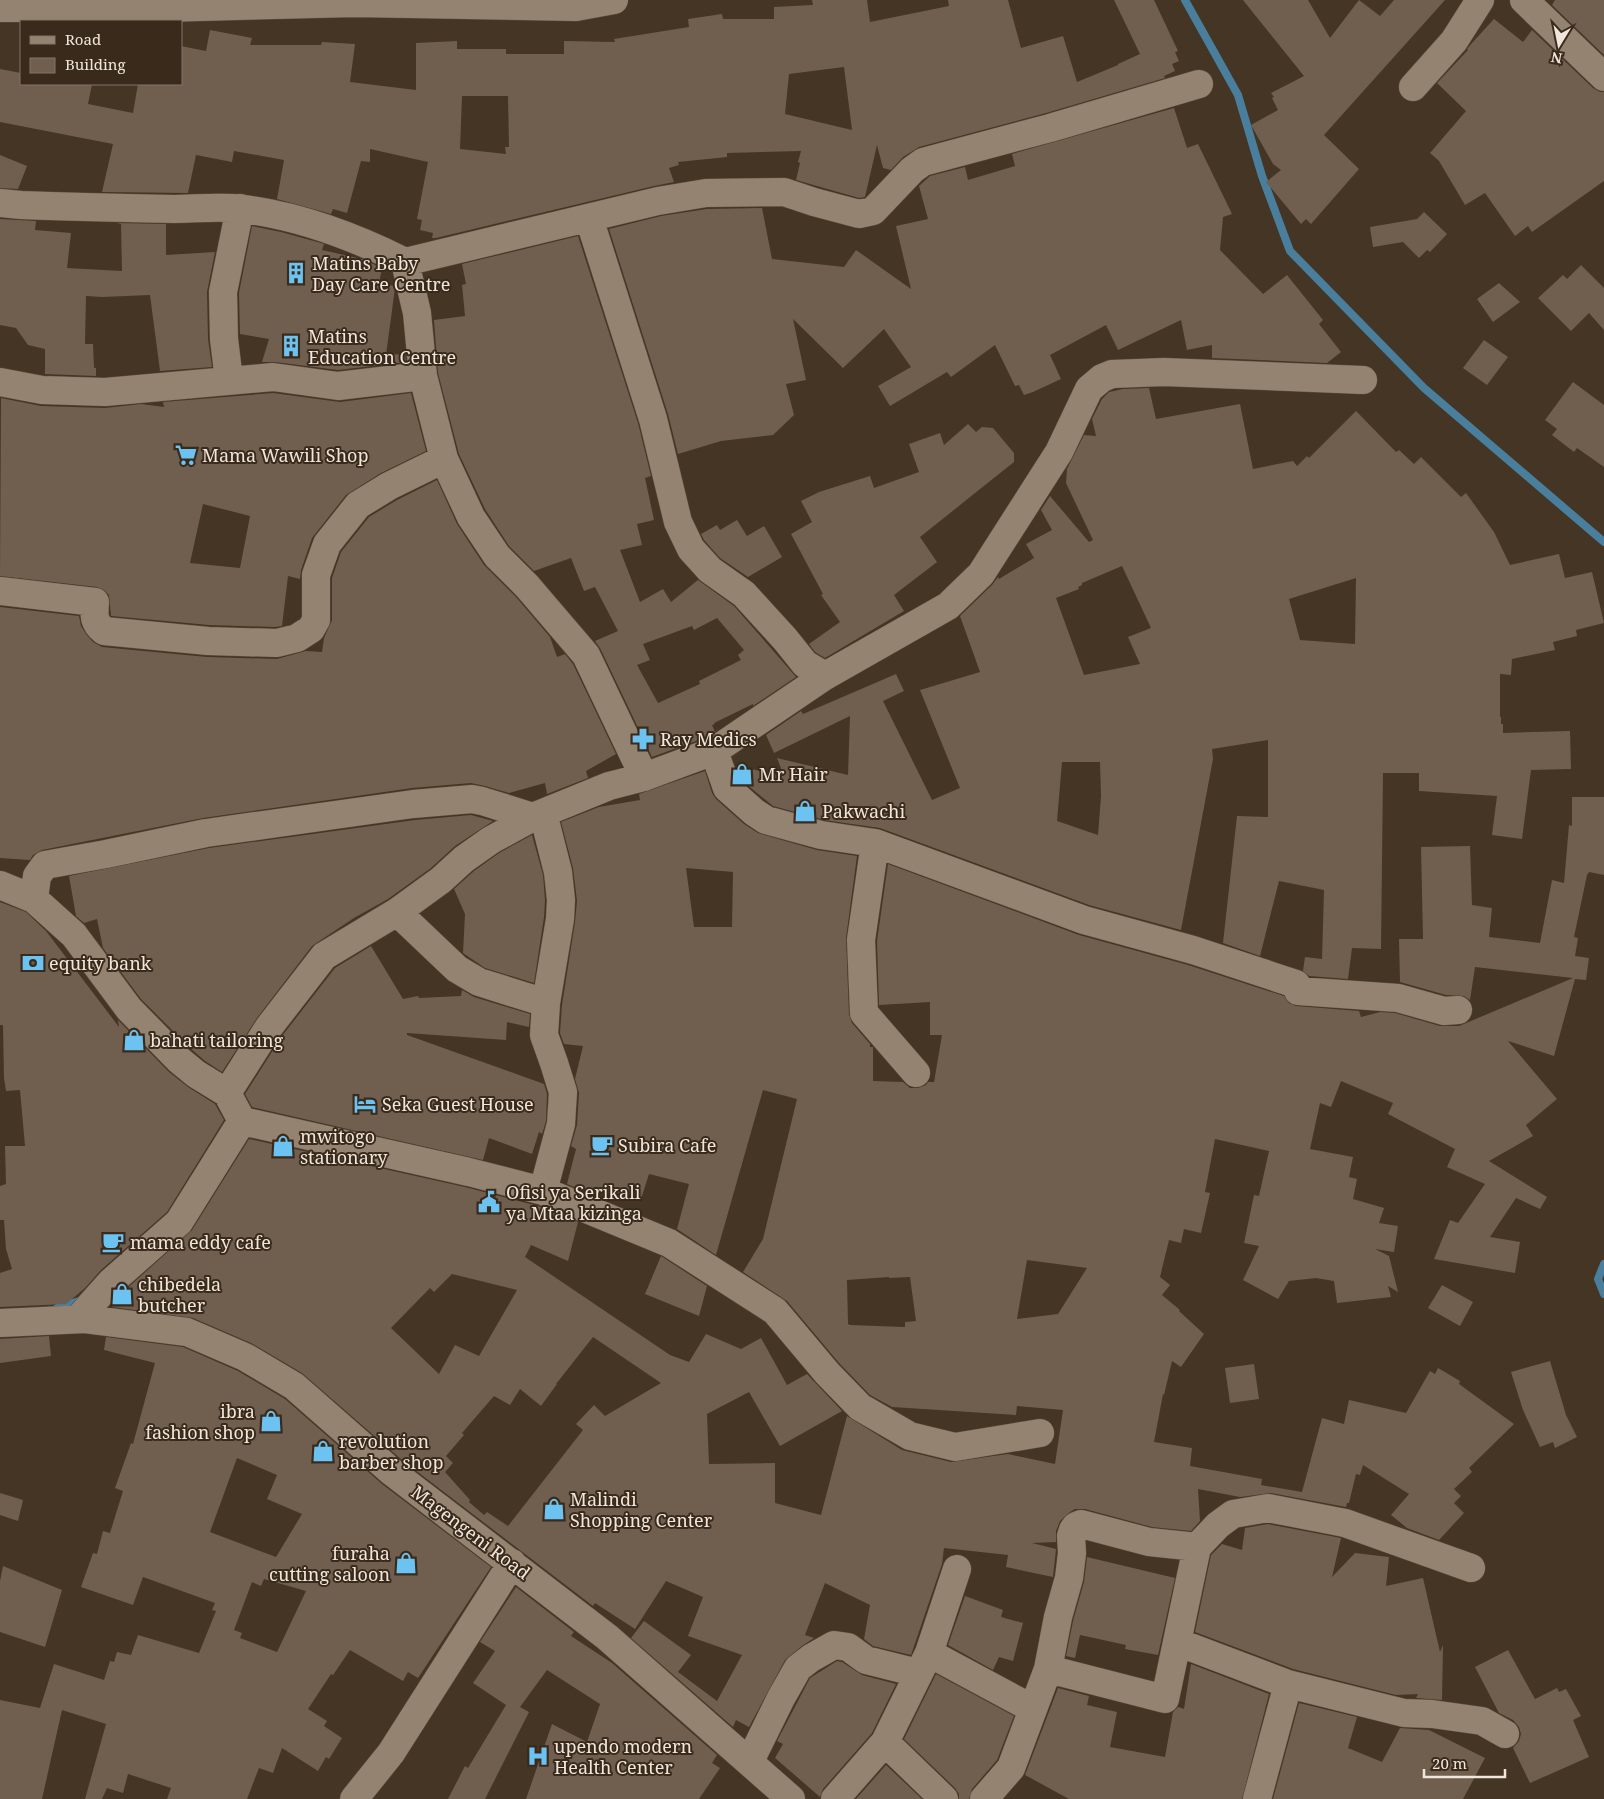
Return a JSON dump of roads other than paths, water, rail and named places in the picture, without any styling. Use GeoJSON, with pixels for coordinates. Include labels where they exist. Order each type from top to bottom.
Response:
{"type":"FeatureCollection","features":[{"type":"Feature","properties":{"kind":"street"},"geometry":{"type":"LineString","coordinates":[[0,8],[161,8],[354,2],[576,7],[614,0]]}},
{"type":"Feature","properties":{"kind":"street"},"geometry":{"type":"LineString","coordinates":[[1413,87],[1454,41],[1480,0]]}},
{"type":"Feature","properties":{"kind":"street"},"geometry":{"type":"LineString","coordinates":[[1524,0],[1604,77]]}},
{"type":"Feature","properties":{"kind":"street"},"geometry":{"type":"LineString","coordinates":[[0,203],[175,209],[240,208],[279,215],[334,230],[405,262],[658,201],[706,193],[784,192],[859,214],[873,211],[912,170],[923,162],[1050,128],[1198,84]]}},
{"type":"Feature","properties":{"kind":"street"},"geometry":{"type":"LineString","coordinates":[[229,380],[224,339],[223,292],[240,208]]}},
{"type":"Feature","properties":{"kind":"street"},"geometry":{"type":"LineString","coordinates":[[588,218],[653,419],[678,522],[691,549],[710,570],[744,594],[805,664],[825,676]]}},
{"type":"Feature","properties":{"kind":"street"},"geometry":{"type":"LineString","coordinates":[[405,262],[417,313],[423,376],[444,459],[471,517],[497,556],[527,586],[586,655],[644,777]]}},
{"type":"Feature","properties":{"kind":"street"},"geometry":{"type":"LineString","coordinates":[[227,1093],[269,1027],[324,956],[397,912],[491,840],[538,815],[609,786],[644,777],[714,751],[825,676],[948,606],[981,574],[1059,452],[1089,389],[1102,378],[1112,374],[1164,372],[1363,380]]}},
{"type":"Feature","properties":{"kind":"street"},"geometry":{"type":"LineString","coordinates":[[0,382],[42,390],[105,392],[273,377],[338,386],[423,376]]}},
{"type":"Feature","properties":{"kind":"street"},"geometry":{"type":"LineString","coordinates":[[0,591],[96,602],[94,617],[98,626],[104,631],[208,641],[277,643],[297,638],[311,629],[316,620],[316,575],[327,544],[358,505],[389,486],[444,459]]}},
{"type":"Feature","properties":{"kind":"street"},"geometry":{"type":"LineString","coordinates":[[714,751],[728,788],[754,812],[766,820],[821,835],[875,843],[1084,920],[1193,950],[1296,984],[1298,991],[1398,998],[1444,1011],[1458,1010]]}},
{"type":"Feature","properties":{"kind":"street"},"geometry":{"type":"LineString","coordinates":[[34,899],[37,876],[45,865],[206,833],[413,804],[472,799],[538,815]]}},
{"type":"Feature","properties":{"kind":"street"},"geometry":{"type":"LineString","coordinates":[[538,815],[558,872],[561,900],[560,919],[546,1003],[544,1035],[562,1092],[561,1124],[543,1191]]}},
{"type":"Feature","properties":{"kind":"street"},"geometry":{"type":"LineString","coordinates":[[875,843],[861,940],[864,1013],[916,1073]]}},
{"type":"Feature","properties":{"kind":"street"},"geometry":{"type":"LineString","coordinates":[[0,886],[34,899],[74,935],[130,1009],[196,1074],[227,1093],[242,1121],[469,1172],[543,1191],[669,1243],[776,1312],[827,1373],[860,1407],[910,1436],[955,1447],[1040,1433]]}},
{"type":"Feature","properties":{"kind":"street"},"geometry":{"type":"LineString","coordinates":[[397,912],[457,969],[479,982],[546,1003]]}},
{"type":"Feature","properties":{"kind":"street"},"geometry":{"type":"LineString","coordinates":[[78,1319],[111,1282],[179,1222],[242,1121]]}},
{"type":"Feature","properties":{"kind":"street","name":"Magengeni Road"},"geometry":{"type":"LineString","coordinates":[[0,1323],[78,1319],[187,1332],[245,1358],[294,1386],[392,1472],[607,1637],[791,1799]]}},
{"type":"Feature","properties":{"kind":"street"},"geometry":{"type":"LineString","coordinates":[[1048,1670],[1165,1699],[1197,1547],[1218,1525],[1233,1514],[1268,1508],[1345,1523],[1471,1568]]}},
{"type":"Feature","properties":{"kind":"street"},"geometry":{"type":"LineString","coordinates":[[984,1799],[1010,1768],[1048,1670],[1058,1618],[1069,1578],[1072,1536],[1076,1526],[1081,1524],[1148,1542],[1197,1547]]}},
{"type":"Feature","properties":{"kind":"street"},"geometry":{"type":"LineString","coordinates":[[354,1799],[391,1753],[512,1563]]}},
{"type":"Feature","properties":{"kind":"street"},"geometry":{"type":"LineString","coordinates":[[835,1799],[885,1742],[923,1663],[957,1569]]}},
{"type":"Feature","properties":{"kind":"street"},"geometry":{"type":"LineString","coordinates":[[1177,1642],[1288,1684],[1404,1713],[1432,1714],[1482,1721],[1505,1734]]}},
{"type":"Feature","properties":{"kind":"street"},"geometry":{"type":"LineString","coordinates":[[750,1761],[798,1668],[834,1645],[848,1647],[866,1660],[923,1663],[1033,1709]]}},
{"type":"Feature","properties":{"kind":"street"},"geometry":{"type":"LineString","coordinates":[[1257,1799],[1288,1684]]}},
{"type":"Feature","properties":{"kind":"street"},"geometry":{"type":"LineString","coordinates":[[885,1742],[944,1799]]}},
{"type":"Feature","properties":{"kind":"waterway"},"geometry":{"type":"LineString","coordinates":[[1185,0],[1238,95],[1262,176],[1290,251],[1424,388],[1604,542]]}},
{"type":"Feature","properties":{"kind":"waterway"},"geometry":{"type":"LineString","coordinates":[[1604,1264],[1598,1279],[1604,1294]]}},
{"type":"Feature","properties":{"kind":"waterway"},"geometry":{"type":"LineString","coordinates":[[57,1308],[82,1300]]}},
{"type":"Feature","properties":{"kind":"place","name":"Matins Baby Day Care Centre"},"geometry":{"type":"Point","coordinates":[296,273]}},
{"type":"Feature","properties":{"kind":"place","name":"Matins Education Centre"},"geometry":{"type":"Point","coordinates":[291,346]}},
{"type":"Feature","properties":{"kind":"place","name":"Mama Wawili Shop"},"geometry":{"type":"Point","coordinates":[186,455]}},
{"type":"Feature","properties":{"kind":"place","name":"Ray Medics"},"geometry":{"type":"Point","coordinates":[643,739]}},
{"type":"Feature","properties":{"kind":"place","name":"Mr Hair"},"geometry":{"type":"Point","coordinates":[742,774]}},
{"type":"Feature","properties":{"kind":"place","name":"Pakwachi"},"geometry":{"type":"Point","coordinates":[805,811]}},
{"type":"Feature","properties":{"kind":"place","name":"equity bank"},"geometry":{"type":"Point","coordinates":[33,963]}},
{"type":"Feature","properties":{"kind":"place","name":"bahati tailoring"},"geometry":{"type":"Point","coordinates":[134,1040]}},
{"type":"Feature","properties":{"kind":"place","name":"Seka Guest House"},"geometry":{"type":"Point","coordinates":[365,1104]}},
{"type":"Feature","properties":{"kind":"place","name":"Subira Cafe"},"geometry":{"type":"Point","coordinates":[602,1145]}},
{"type":"Feature","properties":{"kind":"place","name":"mwitogo stationary"},"geometry":{"type":"Point","coordinates":[283,1146]}},
{"type":"Feature","properties":{"kind":"place","name":"Ofisi ya Serikali ya Mtaa kizinga"},"geometry":{"type":"Point","coordinates":[489,1202]}},
{"type":"Feature","properties":{"kind":"place","name":"mama eddy cafe"},"geometry":{"type":"Point","coordinates":[113,1242]}},
{"type":"Feature","properties":{"kind":"place","name":"chibedela butcher"},"geometry":{"type":"Point","coordinates":[122,1294]}},
{"type":"Feature","properties":{"kind":"place","name":"ibra fashion shop"},"geometry":{"type":"Point","coordinates":[271,1421]}},
{"type":"Feature","properties":{"kind":"place","name":"revolution barber shop"},"geometry":{"type":"Point","coordinates":[323,1451]}},
{"type":"Feature","properties":{"kind":"place","name":"Malindi Shopping Center"},"geometry":{"type":"Point","coordinates":[554,1509]}},
{"type":"Feature","properties":{"kind":"place","name":"furaha cutting saloon"},"geometry":{"type":"Point","coordinates":[406,1563]}},
{"type":"Feature","properties":{"kind":"place","name":"upendo modern Health Center"},"geometry":{"type":"Point","coordinates":[538,1756]}}]}
